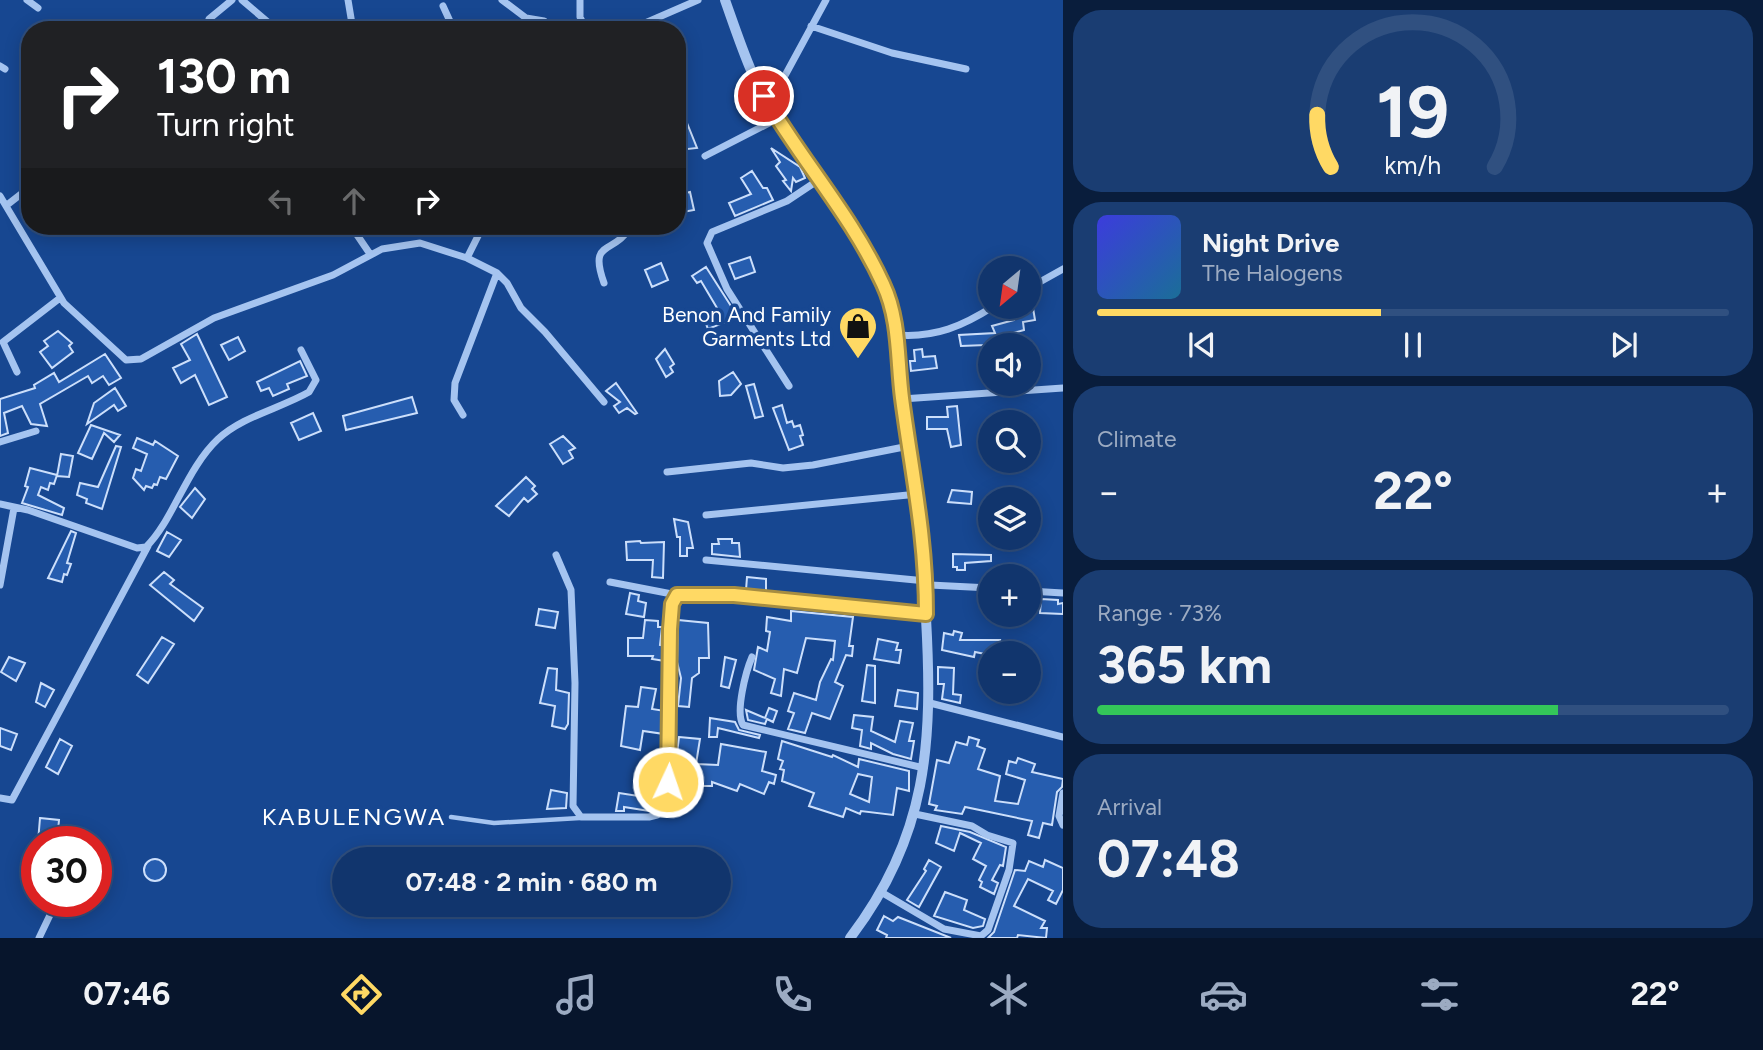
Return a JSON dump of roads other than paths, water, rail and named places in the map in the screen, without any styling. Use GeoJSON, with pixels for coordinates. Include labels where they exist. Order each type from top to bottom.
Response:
{"type":"FeatureCollection","features":[{"type":"Feature","properties":{"kind":"street"},"geometry":{"type":"LineString","coordinates":[[27,0],[38,8]]}},
{"type":"Feature","properties":{"kind":"street"},"geometry":{"type":"LineString","coordinates":[[209,21],[232,0]]}},
{"type":"Feature","properties":{"kind":"street"},"geometry":{"type":"LineString","coordinates":[[242,0],[266,21]]}},
{"type":"Feature","properties":{"kind":"street"},"geometry":{"type":"LineString","coordinates":[[348,0],[352,21]]}},
{"type":"Feature","properties":{"kind":"street"},"geometry":{"type":"LineString","coordinates":[[502,0],[526,18],[544,21]]}},
{"type":"Feature","properties":{"kind":"street"},"geometry":{"type":"LineString","coordinates":[[580,0],[582,21]]}},
{"type":"Feature","properties":{"kind":"street"},"geometry":{"type":"LineString","coordinates":[[650,21],[698,0]]}},
{"type":"Feature","properties":{"kind":"street"},"geometry":{"type":"LineString","coordinates":[[725,0],[751,73],[777,119],[820,179],[883,284],[897,335],[902,399],[918,494],[926,581],[930,703],[924,768],[915,814],[906,842],[881,892],[850,938]]}},
{"type":"Feature","properties":{"kind":"street"},"geometry":{"type":"LineString","coordinates":[[769,105],[826,0]]}},
{"type":"Feature","properties":{"kind":"street"},"geometry":{"type":"LineString","coordinates":[[443,6],[450,21]]}},
{"type":"Feature","properties":{"kind":"street"},"geometry":{"type":"LineString","coordinates":[[811,26],[892,53],[966,69]]}},
{"type":"Feature","properties":{"kind":"street"},"geometry":{"type":"LineString","coordinates":[[705,156],[777,119]]}},
{"type":"Feature","properties":{"kind":"street"},"geometry":{"type":"LineString","coordinates":[[789,386],[716,269],[707,239],[712,232],[787,201],[820,179]]}},
{"type":"Feature","properties":{"kind":"street"},"geometry":{"type":"LineString","coordinates":[[7,205],[21,194]]}},
{"type":"Feature","properties":{"kind":"street"},"geometry":{"type":"LineString","coordinates":[[0,196],[21,230]]}},
{"type":"Feature","properties":{"kind":"street"},"geometry":{"type":"LineString","coordinates":[[24,235],[60,298],[119,354],[134,361],[214,318],[333,275],[370,254],[398,245],[420,243],[467,258],[497,273],[507,283],[520,308],[545,332],[604,402]]}},
{"type":"Feature","properties":{"kind":"street"},"geometry":{"type":"LineString","coordinates":[[357,235],[370,254]]}},
{"type":"Feature","properties":{"kind":"street"},"geometry":{"type":"LineString","coordinates":[[467,258],[478,235]]}},
{"type":"Feature","properties":{"kind":"street"},"geometry":{"type":"LineString","coordinates":[[604,283],[596,262],[599,255],[625,235]]}},
{"type":"Feature","properties":{"kind":"street"},"geometry":{"type":"LineString","coordinates":[[1041,282],[1063,270]]}},
{"type":"Feature","properties":{"kind":"street"},"geometry":{"type":"LineString","coordinates":[[463,415],[454,400],[456,383],[497,273]]}},
{"type":"Feature","properties":{"kind":"street"},"geometry":{"type":"LineString","coordinates":[[17,372],[3,342],[60,298]]}},
{"type":"Feature","properties":{"kind":"street"},"geometry":{"type":"LineString","coordinates":[[897,335],[916,337],[946,331],[978,316]]}},
{"type":"Feature","properties":{"kind":"street"},"geometry":{"type":"LineString","coordinates":[[0,798],[12,800],[149,545],[178,495],[217,440],[232,428],[309,392],[316,380],[301,350]]}},
{"type":"Feature","properties":{"kind":"street"},"geometry":{"type":"LineString","coordinates":[[902,399],[1063,388]]}},
{"type":"Feature","properties":{"kind":"street"},"geometry":{"type":"LineString","coordinates":[[0,442],[36,431]]}},
{"type":"Feature","properties":{"kind":"street"},"geometry":{"type":"LineString","coordinates":[[667,472],[751,463],[783,468],[813,465],[909,446]]}},
{"type":"Feature","properties":{"kind":"street"},"geometry":{"type":"LineString","coordinates":[[706,514],[846,503],[918,494]]}},
{"type":"Feature","properties":{"kind":"street"},"geometry":{"type":"LineString","coordinates":[[0,504],[137,548],[149,545]]}},
{"type":"Feature","properties":{"kind":"street"},"geometry":{"type":"LineString","coordinates":[[0,584],[14,508]]}},
{"type":"Feature","properties":{"kind":"street"},"geometry":{"type":"LineString","coordinates":[[556,555],[571,590],[575,682],[573,806],[581,817],[649,817],[657,814],[664,804],[670,764],[671,616],[672,604],[677,595]]}},
{"type":"Feature","properties":{"kind":"street"},"geometry":{"type":"LineString","coordinates":[[706,561],[926,581]]}},
{"type":"Feature","properties":{"kind":"street"},"geometry":{"type":"LineString","coordinates":[[610,582],[677,595],[715,594],[926,614]]}},
{"type":"Feature","properties":{"kind":"street"},"geometry":{"type":"LineString","coordinates":[[926,595],[930,584],[978,587]]}},
{"type":"Feature","properties":{"kind":"street"},"geometry":{"type":"LineString","coordinates":[[1041,592],[1063,593]]}},
{"type":"Feature","properties":{"kind":"street"},"geometry":{"type":"LineString","coordinates":[[752,657],[746,671],[740,718],[743,725],[924,768]]}},
{"type":"Feature","properties":{"kind":"street"},"geometry":{"type":"LineString","coordinates":[[930,703],[1063,737]]}},
{"type":"Feature","properties":{"kind":"street"},"geometry":{"type":"LineString","coordinates":[[1063,793],[1059,816],[1063,825]]}},
{"type":"Feature","properties":{"kind":"street"},"geometry":{"type":"LineString","coordinates":[[881,892],[944,929],[981,936],[988,930],[1011,863],[1013,843],[972,826],[915,814]]}},
{"type":"Feature","properties":{"kind":"street"},"geometry":{"type":"LineString","coordinates":[[39,938],[49,917]]}},
{"type":"Feature","properties":{"kind":"lane"},"geometry":{"type":"LineString","coordinates":[[451,817],[494,823],[581,817]]}},
{"type":"Feature","properties":{"kind":"place","name":"Benon And Family Garments Ltd"},"geometry":{"type":"Point","coordinates":[858,360]}},
{"type":"Feature","properties":{"kind":"district","name":"KABULENGWA"},"geometry":{"type":"Point","coordinates":[354,816]}}]}
